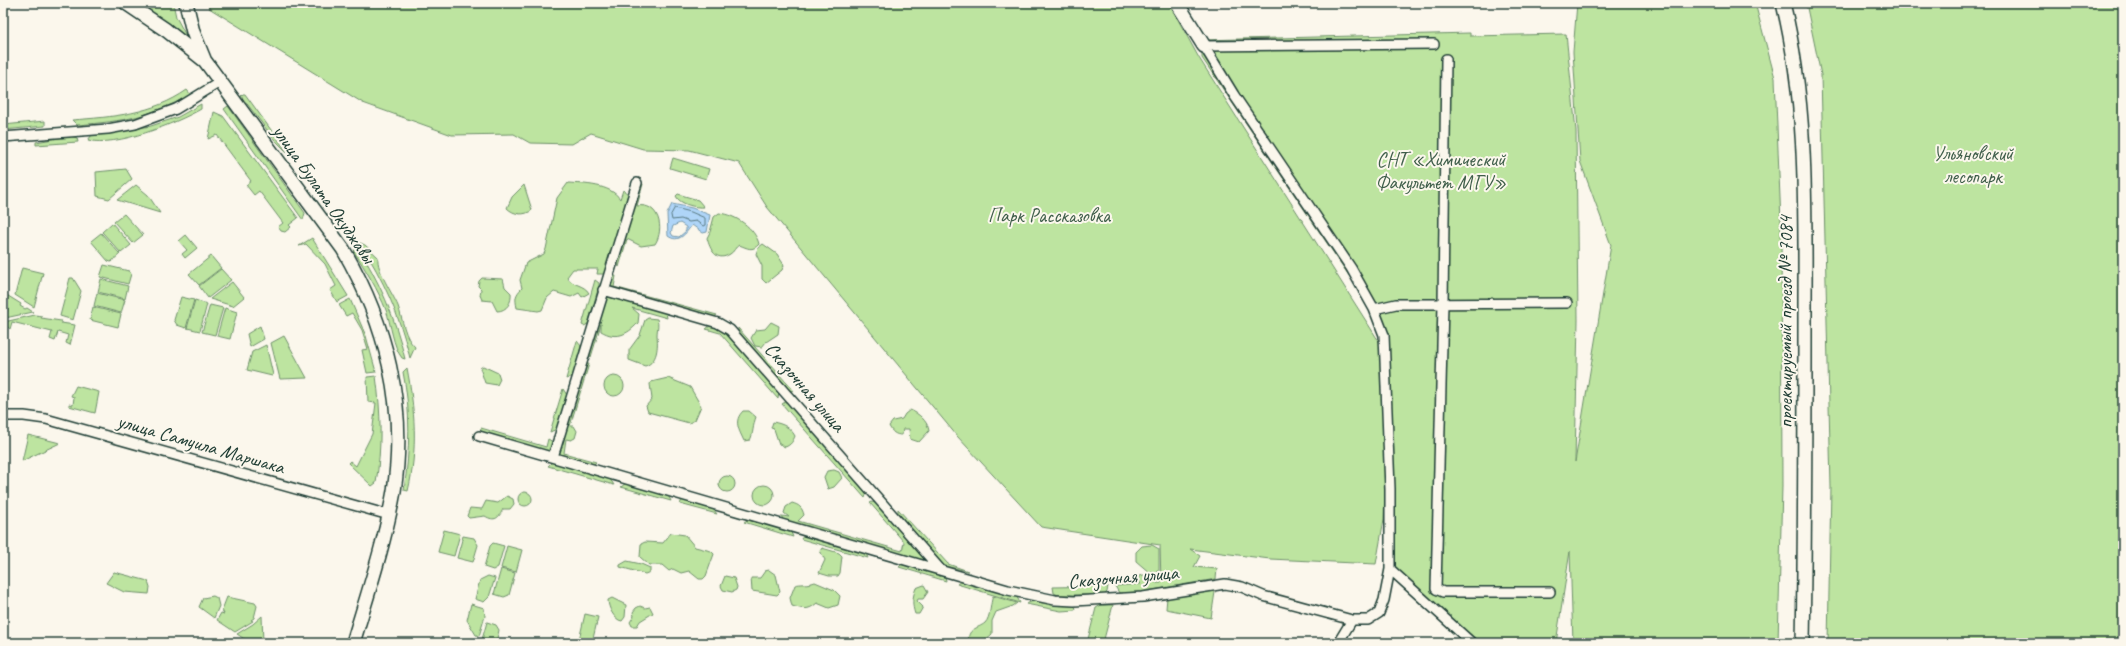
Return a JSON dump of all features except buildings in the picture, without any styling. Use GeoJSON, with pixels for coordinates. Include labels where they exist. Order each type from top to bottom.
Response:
{"type":"FeatureCollection","features":[{"type":"Feature","properties":{"kind":"street"},"geometry":{"type":"LineString","coordinates":[[126,3],[166,30],[205,61]]}},
{"type":"Feature","properties":{"kind":"street"},"geometry":{"type":"LineString","coordinates":[[186,3],[193,32],[205,61]]}},
{"type":"Feature","properties":{"kind":"street"},"geometry":{"type":"LineString","coordinates":[[1177,3],[1234,95],[1351,268],[1374,309],[1384,334],[1390,489],[1390,569],[1384,600],[1379,613],[1368,620],[1352,620],[1338,643]]}},
{"type":"Feature","properties":{"kind":"street","name":"проектируемый проезд № 7084"},"geometry":{"type":"LineString","coordinates":[[1783,3],[1790,33],[1800,97],[1805,163],[1805,541],[1803,643]]}},
{"type":"Feature","properties":{"kind":"street"},"geometry":{"type":"LineString","coordinates":[[1204,46],[1434,44]]}},
{"type":"Feature","properties":{"kind":"street"},"geometry":{"type":"LineString","coordinates":[[1446,59],[1443,304],[1436,589],[1443,592],[1550,592]]}},
{"type":"Feature","properties":{"kind":"street","name":"улица Булата Окуджавы"},"geometry":{"type":"LineString","coordinates":[[205,61],[343,249],[372,306],[388,355],[397,410],[397,466],[389,515],[353,643]]}},
{"type":"Feature","properties":{"kind":"street"},"geometry":{"type":"LineString","coordinates":[[3,137],[108,129],[135,124],[176,109],[220,82]]}},
{"type":"Feature","properties":{"kind":"street"},"geometry":{"type":"LineString","coordinates":[[553,458],[603,290],[637,183]]}},
{"type":"Feature","properties":{"kind":"street","name":"Сказочная улица"},"geometry":{"type":"LineString","coordinates":[[603,290],[718,323],[730,330],[940,570]]}},
{"type":"Feature","properties":{"kind":"street"},"geometry":{"type":"LineString","coordinates":[[1374,309],[1396,304],[1567,304]]}},
{"type":"Feature","properties":{"kind":"street","name":"улица Самуила Маршака"},"geometry":{"type":"LineString","coordinates":[[3,416],[24,416],[46,419],[389,515]]}},
{"type":"Feature","properties":{"kind":"street","name":"Сказочная улица"},"geometry":{"type":"LineString","coordinates":[[478,436],[1008,590],[1064,601],[1143,597],[1225,584],[1242,586],[1263,596],[1352,620]]}},
{"type":"Feature","properties":{"kind":"street"},"geometry":{"type":"LineString","coordinates":[[1390,569],[1472,643]]}},
{"type":"Feature","properties":{"kind":"green space"},"geometry":{"type":"Polygon","coordinates":[[[140,3],[149,3],[156,7],[160,3],[173,3],[176,17],[191,45],[140,3]]]}},
{"type":"Feature","properties":{"kind":"green space","name":"Парк Рассказовка"},"geometry":{"type":"Polygon","coordinates":[[[209,3],[1169,3],[1199,58],[1380,343],[1385,488],[1384,519],[1376,564],[1270,559],[1190,549],[1200,556],[1194,567],[1217,569],[1216,579],[1141,592],[1119,593],[1115,586],[1141,584],[1138,581],[1139,576],[1143,575],[1156,579],[1156,583],[1161,583],[1160,545],[1041,527],[957,436],[767,207],[739,163],[689,150],[643,149],[591,133],[572,144],[530,143],[514,134],[452,135],[363,103],[209,8],[209,3]]]}},
{"type":"Feature","properties":{"kind":"green space","name":"СНТ «Химический Факультет МГУ»"},"geometry":{"type":"Polygon","coordinates":[[[1577,3],[1755,3],[1775,78],[1781,222],[1782,486],[1778,643],[1573,643],[1570,551],[1556,643],[1478,643],[1394,566],[1385,329],[1202,58],[1202,40],[1470,33],[1470,36],[1566,34],[1576,131],[1578,320],[1575,462],[1611,245],[1580,161],[1573,52],[1577,3]]]}},
{"type":"Feature","properties":{"kind":"green space","name":"Ульяновский лесопарк"},"geometry":{"type":"Polygon","coordinates":[[[1806,3],[2123,3],[2123,643],[1828,643],[1831,487],[1821,75],[1806,3]]]}},
{"type":"Feature","properties":{"kind":"green space"},"geometry":{"type":"Polygon","coordinates":[[[187,90],[191,95],[162,108],[136,117],[109,122],[77,125],[72,120],[117,116],[132,113],[160,104],[187,90]]]}},
{"type":"Feature","properties":{"kind":"green space"},"geometry":{"type":"Polygon","coordinates":[[[245,94],[287,152],[274,139],[241,96],[245,94]]]}},
{"type":"Feature","properties":{"kind":"green space"},"geometry":{"type":"Polygon","coordinates":[[[201,104],[201,109],[190,115],[146,133],[100,142],[88,140],[92,135],[151,126],[178,117],[201,104]]]}},
{"type":"Feature","properties":{"kind":"green space"},"geometry":{"type":"Polygon","coordinates":[[[228,106],[305,213],[303,220],[224,109],[228,106]]]}},
{"type":"Feature","properties":{"kind":"green space"},"geometry":{"type":"Polygon","coordinates":[[[214,112],[223,116],[298,218],[289,225],[291,227],[285,232],[281,231],[278,227],[283,223],[259,191],[254,195],[246,185],[251,181],[217,135],[208,139],[214,112]]]}},
{"type":"Feature","properties":{"kind":"green space"},"geometry":{"type":"Polygon","coordinates":[[[45,121],[45,126],[3,130],[3,125],[45,121]]]}},
{"type":"Feature","properties":{"kind":"green space"},"geometry":{"type":"Polygon","coordinates":[[[70,136],[77,138],[78,142],[36,145],[36,142],[70,136]]]}},
{"type":"Feature","properties":{"kind":"green space"},"geometry":{"type":"Polygon","coordinates":[[[673,158],[709,169],[706,179],[670,168],[673,158]]]}},
{"type":"Feature","properties":{"kind":"green space"},"geometry":{"type":"Polygon","coordinates":[[[126,169],[132,179],[109,199],[97,196],[96,172],[126,169]]]}},
{"type":"Feature","properties":{"kind":"green space"},"geometry":{"type":"Polygon","coordinates":[[[568,183],[596,186],[610,190],[620,199],[623,190],[628,194],[606,272],[604,274],[597,274],[598,269],[573,269],[567,277],[569,280],[584,288],[589,293],[582,297],[579,293],[571,297],[554,292],[547,298],[542,310],[538,311],[517,308],[516,297],[522,288],[520,280],[526,263],[544,254],[557,198],[568,183]]]}},
{"type":"Feature","properties":{"kind":"green space"},"geometry":{"type":"Polygon","coordinates":[[[641,183],[643,184],[637,206],[650,208],[655,212],[660,224],[660,231],[655,244],[641,246],[627,239],[619,267],[617,262],[641,183]]]}},
{"type":"Feature","properties":{"kind":"green space"},"geometry":{"type":"Polygon","coordinates":[[[136,185],[148,195],[160,213],[117,200],[136,185]]]}},
{"type":"Feature","properties":{"kind":"green space"},"geometry":{"type":"Polygon","coordinates":[[[524,185],[532,210],[520,214],[507,208],[512,197],[524,185]]]}},
{"type":"Feature","properties":{"kind":"green space"},"geometry":{"type":"Polygon","coordinates":[[[678,194],[698,200],[704,207],[692,206],[684,203],[676,196],[678,194]]]}},
{"type":"Feature","properties":{"kind":"green space"},"geometry":{"type":"Polygon","coordinates":[[[719,213],[732,216],[744,223],[757,238],[759,244],[752,249],[739,245],[731,253],[721,257],[714,254],[707,238],[714,217],[719,213]]]}},
{"type":"Feature","properties":{"kind":"green space"},"geometry":{"type":"Polygon","coordinates":[[[124,214],[143,235],[133,243],[114,222],[124,214]]]}},
{"type":"Feature","properties":{"kind":"green space"},"geometry":{"type":"Polygon","coordinates":[[[112,223],[131,245],[121,253],[102,232],[112,223]]]}},
{"type":"Feature","properties":{"kind":"green space"},"geometry":{"type":"Polygon","coordinates":[[[101,233],[120,254],[111,262],[108,261],[91,241],[101,233]]]}},
{"type":"Feature","properties":{"kind":"green space"},"geometry":{"type":"Polygon","coordinates":[[[186,235],[197,248],[185,258],[182,254],[187,250],[179,241],[186,235]]]}},
{"type":"Feature","properties":{"kind":"green space"},"geometry":{"type":"Polygon","coordinates":[[[312,238],[348,296],[337,302],[330,290],[336,286],[325,264],[306,244],[299,246],[312,238]]]}},
{"type":"Feature","properties":{"kind":"green space"},"geometry":{"type":"Polygon","coordinates":[[[360,243],[365,245],[378,257],[382,275],[398,306],[408,338],[415,347],[410,358],[401,327],[390,298],[360,243]]]}},
{"type":"Feature","properties":{"kind":"green space"},"geometry":{"type":"Polygon","coordinates":[[[356,244],[379,285],[391,313],[405,359],[402,358],[396,348],[386,310],[379,295],[354,252],[356,244]]]}},
{"type":"Feature","properties":{"kind":"green space"},"geometry":{"type":"Polygon","coordinates":[[[763,244],[777,254],[784,265],[782,270],[766,283],[762,279],[762,266],[756,254],[758,248],[763,244]]]}},
{"type":"Feature","properties":{"kind":"green space"},"geometry":{"type":"Polygon","coordinates":[[[211,256],[221,268],[199,285],[189,274],[211,256]]]}},
{"type":"Feature","properties":{"kind":"green space"},"geometry":{"type":"Polygon","coordinates":[[[104,265],[129,271],[131,274],[128,284],[100,277],[104,265]]]}},
{"type":"Feature","properties":{"kind":"green space"},"geometry":{"type":"Polygon","coordinates":[[[22,268],[43,273],[34,307],[15,295],[22,268]]]}},
{"type":"Feature","properties":{"kind":"green space"},"geometry":{"type":"Polygon","coordinates":[[[221,269],[231,280],[208,298],[199,286],[221,269]]]}},
{"type":"Feature","properties":{"kind":"green space"},"geometry":{"type":"Polygon","coordinates":[[[613,276],[616,276],[614,287],[717,315],[714,317],[611,288],[613,276]]]}},
{"type":"Feature","properties":{"kind":"green space"},"geometry":{"type":"Polygon","coordinates":[[[70,278],[73,278],[81,291],[73,320],[60,316],[70,278]]]}},
{"type":"Feature","properties":{"kind":"green space"},"geometry":{"type":"Polygon","coordinates":[[[482,278],[503,279],[505,287],[511,293],[510,303],[506,308],[501,311],[497,311],[492,301],[482,300],[480,295],[481,289],[478,286],[479,281],[482,278]]]}},
{"type":"Feature","properties":{"kind":"green space"},"geometry":{"type":"Polygon","coordinates":[[[101,279],[128,286],[125,299],[98,292],[101,279]]]}},
{"type":"Feature","properties":{"kind":"green space"},"geometry":{"type":"Polygon","coordinates":[[[595,280],[599,283],[599,286],[588,324],[584,326],[582,325],[595,280]]]}},
{"type":"Feature","properties":{"kind":"green space"},"geometry":{"type":"Polygon","coordinates":[[[232,282],[244,297],[233,306],[210,299],[232,282]]]}},
{"type":"Feature","properties":{"kind":"green space"},"geometry":{"type":"Polygon","coordinates":[[[97,293],[125,300],[121,313],[94,306],[97,293]]]}},
{"type":"Feature","properties":{"kind":"green space"},"geometry":{"type":"Polygon","coordinates":[[[5,294],[21,304],[20,306],[33,312],[5,318],[8,308],[5,294]]]}},
{"type":"Feature","properties":{"kind":"green space"},"geometry":{"type":"Polygon","coordinates":[[[181,297],[194,300],[186,328],[177,325],[174,320],[181,297]]]}},
{"type":"Feature","properties":{"kind":"green space"},"geometry":{"type":"Polygon","coordinates":[[[606,297],[611,297],[664,312],[666,313],[667,318],[632,308],[639,314],[638,323],[630,331],[616,336],[606,334],[601,331],[601,324],[591,357],[589,354],[606,297]]]}},
{"type":"Feature","properties":{"kind":"green space"},"geometry":{"type":"Polygon","coordinates":[[[350,299],[366,336],[376,372],[367,373],[362,350],[368,349],[362,330],[352,313],[346,316],[339,305],[350,299]]]}},
{"type":"Feature","properties":{"kind":"green space"},"geometry":{"type":"Polygon","coordinates":[[[195,300],[207,304],[200,331],[187,328],[195,300]]]}},
{"type":"Feature","properties":{"kind":"green space"},"geometry":{"type":"Polygon","coordinates":[[[210,305],[223,308],[215,335],[202,332],[210,305]]]}},
{"type":"Feature","properties":{"kind":"green space"},"geometry":{"type":"Polygon","coordinates":[[[93,307],[121,314],[118,327],[90,320],[93,307]]]}},
{"type":"Feature","properties":{"kind":"green space"},"geometry":{"type":"Polygon","coordinates":[[[225,308],[237,312],[230,339],[217,336],[225,308]]]}},
{"type":"Feature","properties":{"kind":"green space"},"geometry":{"type":"Polygon","coordinates":[[[35,315],[42,316],[41,318],[61,321],[61,323],[75,325],[70,345],[66,343],[68,335],[58,332],[55,341],[50,339],[52,332],[12,322],[10,329],[4,324],[4,322],[35,315]]]}},
{"type":"Feature","properties":{"kind":"green space"},"geometry":{"type":"Polygon","coordinates":[[[648,318],[657,319],[657,344],[655,357],[645,366],[629,360],[629,350],[640,335],[645,320],[648,318]]]}},
{"type":"Feature","properties":{"kind":"green space"},"geometry":{"type":"Polygon","coordinates":[[[771,322],[779,326],[778,334],[766,342],[762,347],[755,346],[751,338],[756,330],[765,329],[771,322]]]}},
{"type":"Feature","properties":{"kind":"green space"},"geometry":{"type":"Polygon","coordinates":[[[711,325],[725,330],[779,391],[778,399],[720,333],[706,329],[711,325]]]}},
{"type":"Feature","properties":{"kind":"green space"},"geometry":{"type":"Polygon","coordinates":[[[260,326],[264,339],[250,347],[247,334],[260,326]]]}},
{"type":"Feature","properties":{"kind":"green space"},"geometry":{"type":"Polygon","coordinates":[[[738,328],[794,391],[789,390],[738,332],[738,328]]]}},
{"type":"Feature","properties":{"kind":"green space"},"geometry":{"type":"Polygon","coordinates":[[[284,336],[307,378],[280,379],[271,343],[284,336]]]}},
{"type":"Feature","properties":{"kind":"green space"},"geometry":{"type":"Polygon","coordinates":[[[577,341],[581,346],[573,376],[566,379],[577,341]]]}},
{"type":"Feature","properties":{"kind":"green space"},"geometry":{"type":"Polygon","coordinates":[[[266,345],[272,376],[247,370],[252,352],[266,345]]]}},
{"type":"Feature","properties":{"kind":"green space"},"geometry":{"type":"Polygon","coordinates":[[[586,364],[589,364],[570,426],[574,426],[577,431],[575,438],[571,440],[566,439],[564,453],[596,462],[593,465],[559,454],[586,364]]]}},
{"type":"Feature","properties":{"kind":"green space"},"geometry":{"type":"Polygon","coordinates":[[[483,366],[498,373],[500,379],[497,385],[485,383],[480,368],[483,366]]]}},
{"type":"Feature","properties":{"kind":"green space"},"geometry":{"type":"Polygon","coordinates":[[[407,368],[412,399],[414,430],[413,460],[408,491],[404,490],[408,460],[409,431],[406,387],[403,372],[407,368]]]}},
{"type":"Feature","properties":{"kind":"green space"},"geometry":{"type":"Polygon","coordinates":[[[376,376],[380,416],[380,443],[376,483],[372,486],[348,463],[350,461],[356,466],[372,434],[376,403],[368,402],[367,377],[376,376]]]}},
{"type":"Feature","properties":{"kind":"green space"},"geometry":{"type":"Polygon","coordinates":[[[614,376],[621,379],[624,386],[621,393],[614,396],[607,393],[604,386],[607,379],[614,376]]]}},
{"type":"Feature","properties":{"kind":"green space"},"geometry":{"type":"Polygon","coordinates":[[[668,378],[690,387],[701,406],[695,420],[689,423],[648,412],[646,406],[652,399],[651,382],[668,378]]]}},
{"type":"Feature","properties":{"kind":"green space"},"geometry":{"type":"Polygon","coordinates":[[[76,386],[99,392],[95,413],[69,406],[69,404],[73,405],[74,397],[71,396],[76,386]]]}},
{"type":"Feature","properties":{"kind":"green space"},"geometry":{"type":"Polygon","coordinates":[[[563,389],[567,395],[557,429],[550,432],[563,389]]]}},
{"type":"Feature","properties":{"kind":"green space"},"geometry":{"type":"Polygon","coordinates":[[[785,402],[790,404],[867,492],[865,498],[782,404],[785,402]]]}},
{"type":"Feature","properties":{"kind":"green space"},"geometry":{"type":"Polygon","coordinates":[[[910,410],[922,418],[928,427],[929,431],[919,442],[910,439],[909,429],[903,429],[902,435],[900,435],[894,433],[889,426],[893,421],[902,419],[910,410]]]}},
{"type":"Feature","properties":{"kind":"green space"},"geometry":{"type":"Polygon","coordinates":[[[743,411],[749,411],[756,417],[750,440],[744,441],[738,426],[738,418],[743,411]]]}},
{"type":"Feature","properties":{"kind":"green space"},"geometry":{"type":"Polygon","coordinates":[[[773,422],[786,426],[791,430],[795,436],[789,445],[785,447],[779,444],[774,429],[771,428],[773,422]]]}},
{"type":"Feature","properties":{"kind":"green space"},"geometry":{"type":"Polygon","coordinates":[[[481,428],[546,447],[548,439],[553,442],[548,452],[480,432],[481,428]]]}},
{"type":"Feature","properties":{"kind":"green space"},"geometry":{"type":"Polygon","coordinates":[[[28,435],[60,443],[22,461],[28,435]]]}},
{"type":"Feature","properties":{"kind":"green space"},"geometry":{"type":"Polygon","coordinates":[[[552,462],[610,479],[614,485],[548,466],[552,462]]]}},
{"type":"Feature","properties":{"kind":"green space"},"geometry":{"type":"Polygon","coordinates":[[[834,470],[839,472],[842,478],[834,487],[828,489],[824,477],[827,471],[834,470]]]}},
{"type":"Feature","properties":{"kind":"green space"},"geometry":{"type":"Polygon","coordinates":[[[727,476],[733,478],[735,484],[733,490],[727,492],[721,490],[719,484],[721,478],[727,476]]]}},
{"type":"Feature","properties":{"kind":"green space"},"geometry":{"type":"Polygon","coordinates":[[[626,483],[668,495],[671,501],[621,487],[626,483]]]}},
{"type":"Feature","properties":{"kind":"green space"},"geometry":{"type":"Polygon","coordinates":[[[764,485],[771,488],[774,495],[771,502],[764,505],[757,502],[754,495],[757,488],[764,485]]]}},
{"type":"Feature","properties":{"kind":"green space"},"geometry":{"type":"Polygon","coordinates":[[[522,492],[528,492],[532,496],[532,502],[528,506],[522,506],[518,502],[518,496],[522,492]]]}},
{"type":"Feature","properties":{"kind":"green space"},"geometry":{"type":"Polygon","coordinates":[[[507,496],[513,499],[514,504],[510,509],[503,509],[500,515],[494,519],[485,516],[469,518],[467,516],[470,508],[482,509],[486,501],[498,503],[507,496]]]}},
{"type":"Feature","properties":{"kind":"green space"},"geometry":{"type":"Polygon","coordinates":[[[682,500],[713,509],[717,514],[680,504],[682,500]]]}},
{"type":"Feature","properties":{"kind":"green space"},"geometry":{"type":"Polygon","coordinates":[[[872,502],[878,504],[926,559],[925,561],[785,521],[782,518],[782,516],[789,517],[784,513],[786,507],[792,503],[800,507],[804,515],[798,521],[902,551],[904,542],[870,503],[872,502]]]}},
{"type":"Feature","properties":{"kind":"green space"},"geometry":{"type":"Polygon","coordinates":[[[898,509],[948,564],[968,571],[944,566],[898,513],[898,509]]]}},
{"type":"Feature","properties":{"kind":"green space"},"geometry":{"type":"Polygon","coordinates":[[[749,519],[790,530],[793,537],[744,522],[749,519]]]}},
{"type":"Feature","properties":{"kind":"green space"},"geometry":{"type":"Polygon","coordinates":[[[444,530],[460,534],[454,556],[438,552],[444,530]]]}},
{"type":"Feature","properties":{"kind":"green space"},"geometry":{"type":"Polygon","coordinates":[[[671,533],[685,535],[695,547],[711,551],[714,554],[706,576],[703,579],[699,579],[689,571],[681,573],[673,569],[669,571],[662,565],[649,565],[640,557],[641,544],[645,542],[663,543],[671,533]]]}},
{"type":"Feature","properties":{"kind":"green space"},"geometry":{"type":"Polygon","coordinates":[[[804,535],[865,552],[868,558],[801,539],[804,535]]]}},
{"type":"Feature","properties":{"kind":"green space"},"geometry":{"type":"Polygon","coordinates":[[[463,536],[474,538],[478,545],[473,562],[457,558],[463,536]]]}},
{"type":"Feature","properties":{"kind":"green space"},"geometry":{"type":"Polygon","coordinates":[[[493,543],[504,546],[498,567],[493,570],[484,567],[490,546],[493,543]]]}},
{"type":"Feature","properties":{"kind":"green space"},"geometry":{"type":"Polygon","coordinates":[[[1152,545],[1159,549],[1159,571],[1150,573],[1136,561],[1136,552],[1142,546],[1152,545]]]}},
{"type":"Feature","properties":{"kind":"green space"},"geometry":{"type":"Polygon","coordinates":[[[507,546],[522,550],[516,572],[501,568],[507,546]]]}},
{"type":"Feature","properties":{"kind":"green space"},"geometry":{"type":"Polygon","coordinates":[[[822,548],[839,553],[842,556],[840,573],[838,576],[829,576],[819,573],[825,560],[820,551],[822,548]]]}},
{"type":"Feature","properties":{"kind":"green space"},"geometry":{"type":"Polygon","coordinates":[[[627,561],[641,564],[650,568],[650,572],[645,574],[620,567],[620,565],[627,561]]]}},
{"type":"Feature","properties":{"kind":"green space"},"geometry":{"type":"Polygon","coordinates":[[[902,564],[945,576],[946,581],[899,567],[902,564]]]}},
{"type":"Feature","properties":{"kind":"green space"},"geometry":{"type":"Polygon","coordinates":[[[501,569],[515,573],[509,595],[504,597],[494,594],[501,569]]]}},
{"type":"Feature","properties":{"kind":"green space"},"geometry":{"type":"Polygon","coordinates":[[[769,570],[776,575],[780,592],[777,595],[752,591],[751,578],[760,578],[765,571],[769,570]]]}},
{"type":"Feature","properties":{"kind":"green space"},"geometry":{"type":"Polygon","coordinates":[[[114,572],[148,581],[150,587],[149,594],[124,592],[106,583],[114,572]]]}},
{"type":"Feature","properties":{"kind":"green space"},"geometry":{"type":"Polygon","coordinates":[[[488,576],[495,578],[489,597],[484,602],[475,599],[480,580],[488,576]]]}},
{"type":"Feature","properties":{"kind":"green space"},"geometry":{"type":"Polygon","coordinates":[[[725,576],[734,578],[737,587],[736,590],[732,592],[723,590],[721,586],[725,576]]]}},
{"type":"Feature","properties":{"kind":"green space"},"geometry":{"type":"Polygon","coordinates":[[[961,581],[1017,597],[1020,603],[957,584],[961,581]]]}},
{"type":"Feature","properties":{"kind":"green space"},"geometry":{"type":"Polygon","coordinates":[[[815,582],[834,590],[840,596],[838,605],[829,608],[817,603],[805,609],[792,606],[790,598],[795,585],[815,582]]]}},
{"type":"Feature","properties":{"kind":"green space"},"geometry":{"type":"Polygon","coordinates":[[[924,585],[928,592],[923,599],[918,599],[917,601],[923,607],[919,614],[915,614],[913,601],[916,588],[924,585]]]}},
{"type":"Feature","properties":{"kind":"green space"},"geometry":{"type":"Polygon","coordinates":[[[1108,586],[1107,592],[1104,595],[1058,595],[1054,593],[1053,587],[1108,586]]]}},
{"type":"Feature","properties":{"kind":"green space"},"geometry":{"type":"Polygon","coordinates":[[[1214,590],[1215,592],[1211,618],[1166,609],[1167,597],[1214,590]]]}},
{"type":"Feature","properties":{"kind":"green space"},"geometry":{"type":"Polygon","coordinates":[[[213,596],[217,598],[219,606],[214,618],[199,607],[203,598],[213,596]]]}},
{"type":"Feature","properties":{"kind":"green space"},"geometry":{"type":"Polygon","coordinates":[[[993,596],[1017,603],[996,612],[992,621],[992,634],[982,641],[969,643],[969,634],[987,620],[993,596]]]}},
{"type":"Feature","properties":{"kind":"green space"},"geometry":{"type":"Polygon","coordinates":[[[227,597],[255,603],[257,606],[254,618],[251,620],[253,621],[235,632],[217,620],[221,613],[224,614],[222,610],[227,597]]]}},
{"type":"Feature","properties":{"kind":"green space"},"geometry":{"type":"Polygon","coordinates":[[[612,598],[626,605],[625,617],[622,621],[614,616],[610,609],[608,600],[612,598]]]}},
{"type":"Feature","properties":{"kind":"green space"},"geometry":{"type":"Polygon","coordinates":[[[1033,601],[1052,605],[1074,606],[1076,608],[1075,610],[1061,611],[1026,604],[1033,601]]]}},
{"type":"Feature","properties":{"kind":"green space"},"geometry":{"type":"Polygon","coordinates":[[[471,604],[484,608],[485,616],[479,636],[476,635],[467,620],[471,604]]]}},
{"type":"Feature","properties":{"kind":"green space"},"geometry":{"type":"Polygon","coordinates":[[[1101,605],[1113,605],[1103,643],[1087,643],[1096,608],[1101,605]]]}},
{"type":"Feature","properties":{"kind":"green space"},"geometry":{"type":"Polygon","coordinates":[[[640,606],[645,608],[650,607],[653,613],[640,621],[637,626],[632,626],[630,622],[634,616],[633,612],[640,606]]]}},
{"type":"Feature","properties":{"kind":"green space"},"geometry":{"type":"Polygon","coordinates":[[[585,614],[598,617],[592,643],[579,640],[585,614]]]}},
{"type":"Feature","properties":{"kind":"green space"},"geometry":{"type":"Polygon","coordinates":[[[262,616],[263,643],[250,643],[237,634],[253,624],[262,616]]]}},
{"type":"Feature","properties":{"kind":"green space"},"geometry":{"type":"Polygon","coordinates":[[[487,622],[496,625],[499,630],[496,643],[481,643],[487,622]]]}},
{"type":"Feature","properties":{"kind":"water"},"geometry":{"type":"Polygon","coordinates":[[[672,204],[692,208],[710,215],[707,232],[703,233],[692,225],[682,236],[679,238],[672,238],[668,236],[667,214],[672,204]],[[680,223],[673,226],[671,233],[673,236],[679,237],[686,231],[686,227],[680,223]]]}}]}
